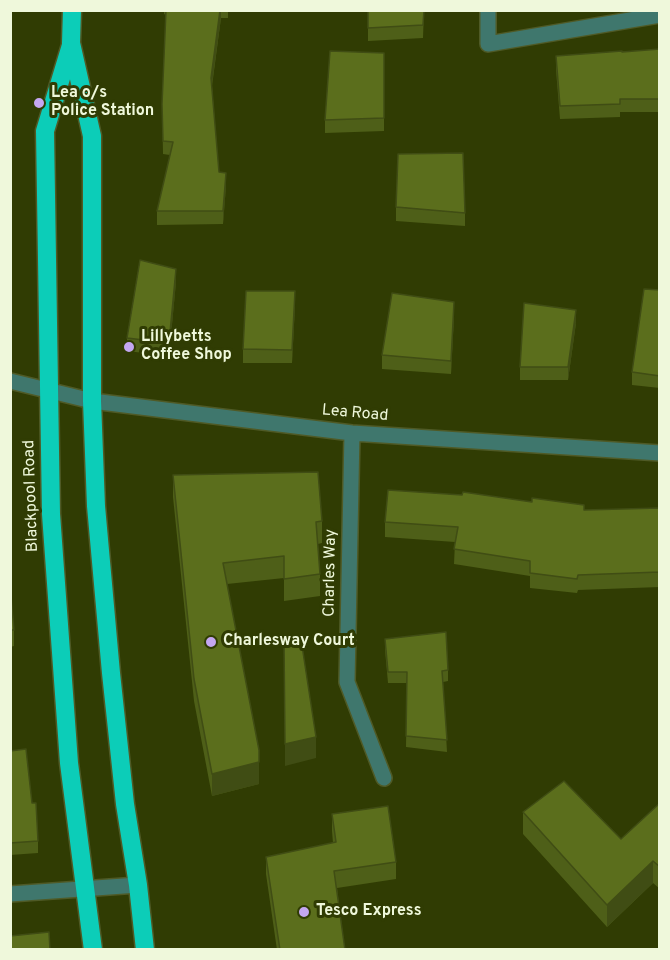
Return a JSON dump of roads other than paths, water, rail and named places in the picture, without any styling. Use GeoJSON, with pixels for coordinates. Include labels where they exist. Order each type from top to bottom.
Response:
{"type":"FeatureCollection","features":[{"type":"Feature","properties":{"kind":"highway","name":"Blackpool Road"},"geometry":{"type":"LineString","coordinates":[[72,10],[71,44],[92,136],[92,401],[96,506],[125,804],[138,885],[145,950]]}},
{"type":"Feature","properties":{"kind":"highway","name":"Blackpool Road"},"geometry":{"type":"LineString","coordinates":[[71,44],[45,131],[51,514],[69,763],[93,950]]}},
{"type":"Feature","properties":{"kind":"street"},"geometry":{"type":"LineString","coordinates":[[488,10],[488,44],[660,15]]}},
{"type":"Feature","properties":{"kind":"street","name":"Lea Road"},"geometry":{"type":"LineString","coordinates":[[10,381],[92,401],[352,433],[660,453]]}},
{"type":"Feature","properties":{"kind":"street","name":"Charles Way"},"geometry":{"type":"LineString","coordinates":[[352,433],[347,682],[384,778]]}},
{"type":"Feature","properties":{"kind":"street"},"geometry":{"type":"LineString","coordinates":[[10,894],[138,885]]}},
{"type":"Feature","properties":{"kind":"place","name":"Lea o/s Police Station"},"geometry":{"type":"Point","coordinates":[39,103]}},
{"type":"Feature","properties":{"kind":"place","name":"Lillybetts Coffee Shop"},"geometry":{"type":"Point","coordinates":[129,347]}},
{"type":"Feature","properties":{"kind":"place","name":"Charlesway Court"},"geometry":{"type":"Point","coordinates":[211,642]}},
{"type":"Feature","properties":{"kind":"place","name":"Tesco Express"},"geometry":{"type":"Point","coordinates":[304,912]}}]}
